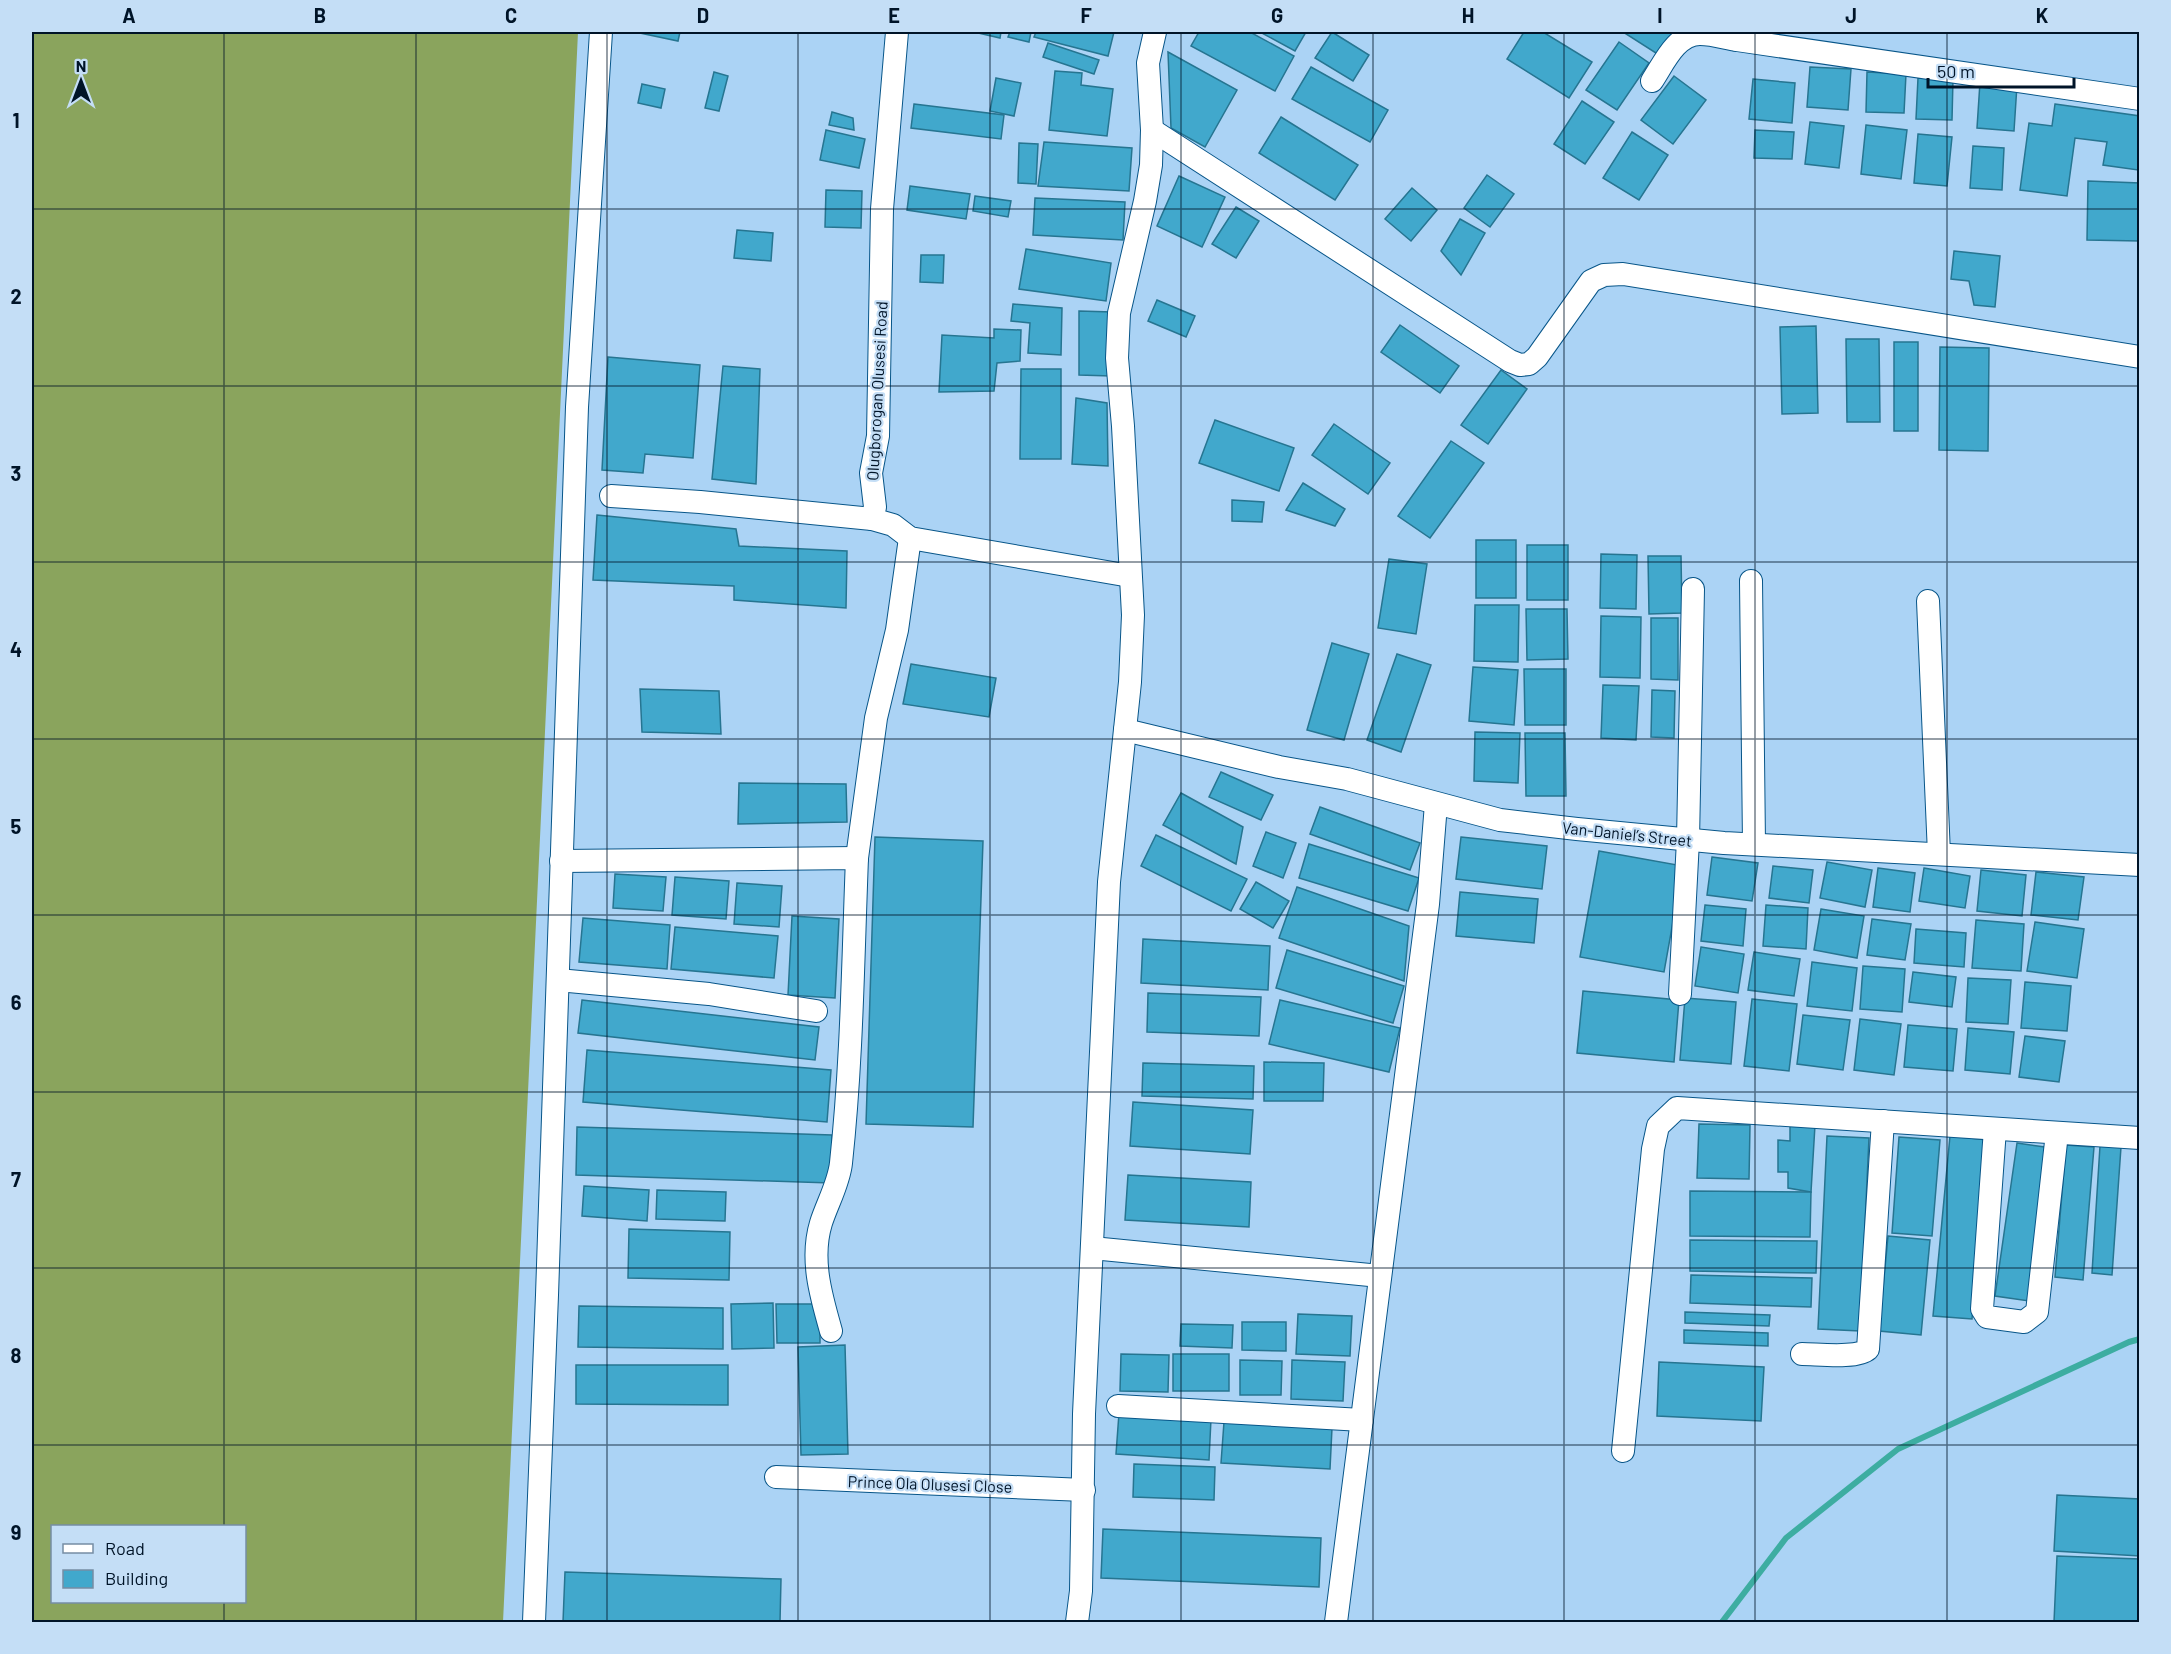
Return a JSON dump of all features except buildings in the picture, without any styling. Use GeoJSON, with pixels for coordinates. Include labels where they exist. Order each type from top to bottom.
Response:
{"type":"FeatureCollection","features":[{"type":"Feature","properties":{"kind":"street"},"geometry":{"type":"LineString","coordinates":[[534,1623],[578,407],[601,32]]}},
{"type":"Feature","properties":{"kind":"street","name":"Olugborogan Olusesi Road"},"geometry":{"type":"LineString","coordinates":[[872,519],[875,507],[871,473],[878,436],[882,209],[897,32]]}},
{"type":"Feature","properties":{"kind":"street"},"geometry":{"type":"LineString","coordinates":[[1077,1623],[1081,1591],[1084,1414],[1109,882],[1130,682],[1133,615],[1117,358],[1119,313],[1151,165],[1149,63],[1155,32]]}},
{"type":"Feature","properties":{"kind":"street"},"geometry":{"type":"LineString","coordinates":[[1652,81],[1684,37],[1699,34],[1740,36],[2139,99]]}},
{"type":"Feature","properties":{"kind":"street"},"geometry":{"type":"LineString","coordinates":[[1152,130],[1414,300],[1510,361],[1520,365],[1529,364],[1537,357],[1591,281],[1604,275],[1623,274],[2139,357]]}},
{"type":"Feature","properties":{"kind":"street"},"geometry":{"type":"LineString","coordinates":[[611,496],[700,502],[872,519],[892,525],[910,538],[1130,576]]}},
{"type":"Feature","properties":{"kind":"street"},"geometry":{"type":"LineString","coordinates":[[831,1331],[820,1293],[817,1251],[820,1226],[841,1166],[851,1024],[857,858],[876,718],[897,630],[910,538]]}},
{"type":"Feature","properties":{"kind":"street"},"geometry":{"type":"LineString","coordinates":[[1751,581],[1754,844]]}},
{"type":"Feature","properties":{"kind":"street"},"geometry":{"type":"LineString","coordinates":[[1680,994],[1688,840],[1693,589]]}},
{"type":"Feature","properties":{"kind":"street"},"geometry":{"type":"LineString","coordinates":[[1928,601],[1939,854]]}},
{"type":"Feature","properties":{"kind":"street","name":"Van-Daniel’s Street"},"geometry":{"type":"LineString","coordinates":[[1125,730],[1279,768],[1347,779],[1500,820],[1688,840],[2139,865]]}},
{"type":"Feature","properties":{"kind":"street"},"geometry":{"type":"LineString","coordinates":[[1336,1623],[1428,904],[1436,804]]}},
{"type":"Feature","properties":{"kind":"street"},"geometry":{"type":"LineString","coordinates":[[561,861],[857,858]]}},
{"type":"Feature","properties":{"kind":"street"},"geometry":{"type":"LineString","coordinates":[[558,980],[710,994],[816,1011]]}},
{"type":"Feature","properties":{"kind":"street"},"geometry":{"type":"LineString","coordinates":[[1623,1451],[1653,1149],[1658,1126],[1677,1108],[2139,1138]]}},
{"type":"Feature","properties":{"kind":"street"},"geometry":{"type":"LineString","coordinates":[[1802,1353],[1855,1354],[1864,1353],[1868,1349],[1882,1122]]}},
{"type":"Feature","properties":{"kind":"street"},"geometry":{"type":"LineString","coordinates":[[1995,1129],[1982,1309],[1988,1317],[2024,1322],[2037,1312],[2057,1133]]}},
{"type":"Feature","properties":{"kind":"street"},"geometry":{"type":"LineString","coordinates":[[1092,1248],[1380,1276]]}},
{"type":"Feature","properties":{"kind":"street"},"geometry":{"type":"LineString","coordinates":[[1118,1406],[1362,1420]]}},
{"type":"Feature","properties":{"kind":"street","name":"Prince Ola Olusesi Close"},"geometry":{"type":"LineString","coordinates":[[776,1478],[1084,1490]]}},
{"type":"Feature","properties":{"kind":"green space"},"geometry":{"type":"Polygon","coordinates":[[[32,32],[578,32],[503,1622],[32,1622],[32,32]]]}},
{"type":"Feature","properties":{"kind":"waterway"},"geometry":{"type":"LineString","coordinates":[[1722,1622],[1786,1538],[1898,1449],[2129,1342],[2140,1339]]}}]}
